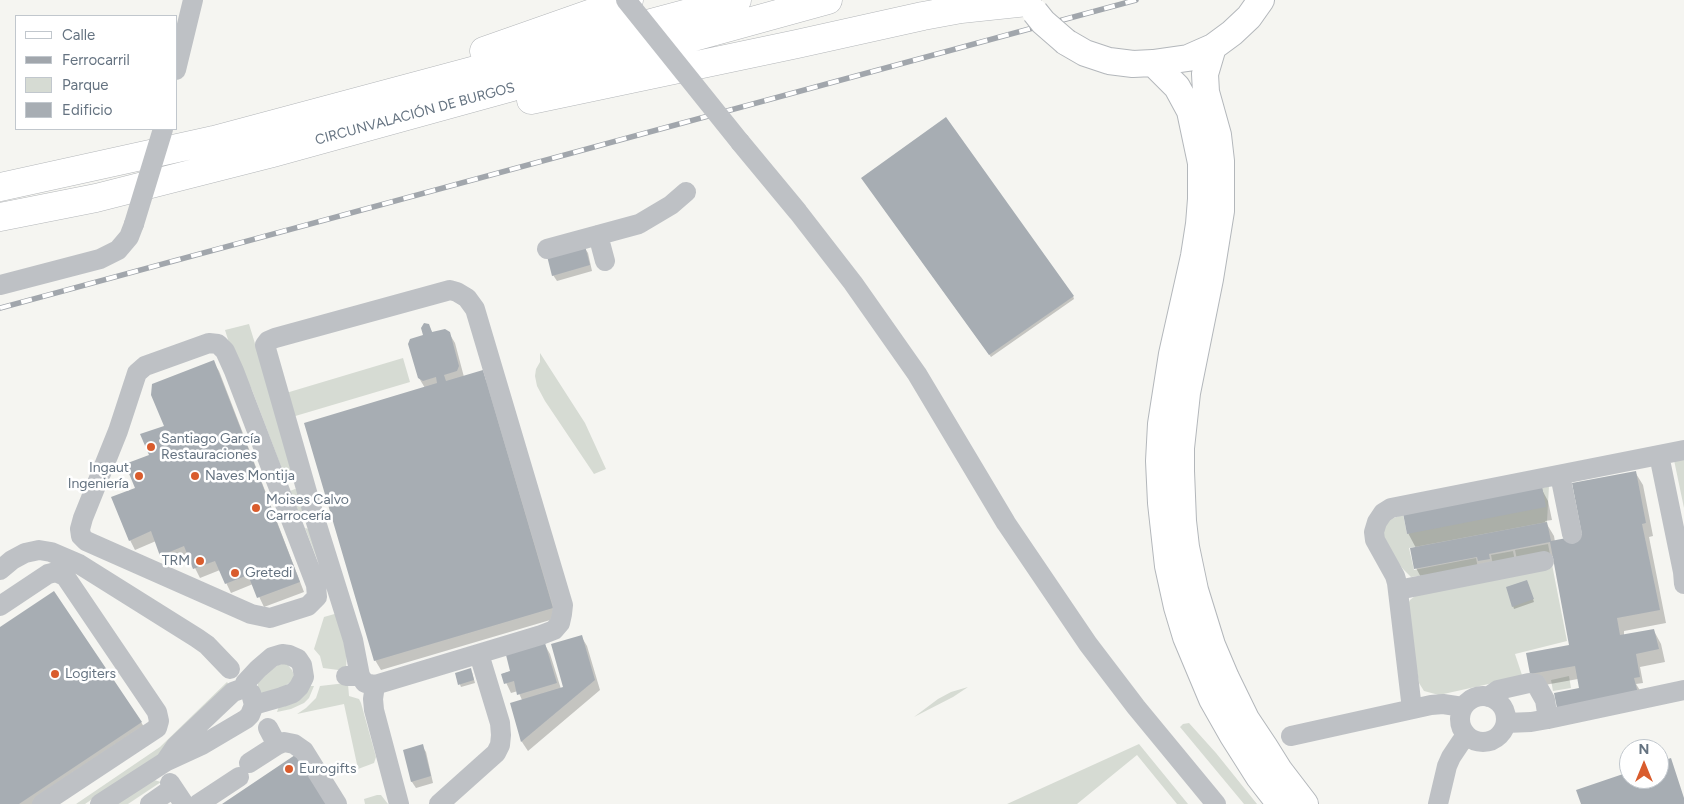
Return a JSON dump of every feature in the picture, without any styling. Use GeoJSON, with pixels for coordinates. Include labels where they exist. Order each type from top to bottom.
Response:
{"type":"FeatureCollection","features":[{"type":"Feature","properties":{"kind":"highway"},"geometry":{"type":"LineString","coordinates":[[280,123],[627,0]]}},
{"type":"Feature","properties":{"kind":"highway","name":"CIRCUNVALACIÓN DE BURGOS"},"geometry":{"type":"LineString","coordinates":[[0,188],[142,157],[280,123],[737,0]]}},
{"type":"Feature","properties":{"kind":"highway","name":"CIRCUNVALACIÓN DE BURGOS"},"geometry":{"type":"LineString","coordinates":[[0,217],[96,198],[272,153],[828,0]]}},
{"type":"Feature","properties":{"kind":"highway"},"geometry":{"type":"LineString","coordinates":[[272,153],[362,141],[549,96],[922,16],[960,9],[1029,5]]}},
{"type":"Feature","properties":{"kind":"main road"},"geometry":{"type":"LineString","coordinates":[[1029,5],[1043,22],[1066,42],[1109,61],[1133,64],[1188,58],[1213,47],[1249,17],[1261,0]]}},
{"type":"Feature","properties":{"kind":"main road"},"geometry":{"type":"LineString","coordinates":[[1213,47],[1205,74],[1206,92],[1218,135],[1222,192],[1219,229],[1187,393],[1181,448],[1180,471],[1185,538],[1195,590],[1203,618],[1226,678],[1246,719],[1305,804]]}},
{"type":"Feature","properties":{"kind":"main road"},"geometry":{"type":"LineString","coordinates":[[1153,63],[1177,87],[1190,111],[1201,163],[1202,199],[1199,224],[1194,256],[1172,354],[1161,424],[1159,461],[1161,503],[1168,566],[1186,637],[1212,699],[1259,777],[1280,804]]}},
{"type":"Feature","properties":{"kind":"street"},"geometry":{"type":"LineString","coordinates":[[178,59],[193,0]]}},
{"type":"Feature","properties":{"kind":"street"},"geometry":{"type":"LineString","coordinates":[[627,0],[853,283],[917,374],[1006,523],[1088,644],[1136,707],[1216,804]]}},
{"type":"Feature","properties":{"kind":"street"},"geometry":{"type":"LineString","coordinates":[[0,285],[100,260],[118,250],[129,237],[134,224],[163,130]]}},
{"type":"Feature","properties":{"kind":"street"},"geometry":{"type":"LineString","coordinates":[[547,249],[639,224],[670,205],[686,192]]}},
{"type":"Feature","properties":{"kind":"street"},"geometry":{"type":"LineString","coordinates":[[598,235],[605,261]]}},
{"type":"Feature","properties":{"kind":"street"},"geometry":{"type":"LineString","coordinates":[[360,679],[480,654],[554,630],[560,623],[563,605],[475,309],[466,298],[450,290],[275,338],[265,345],[311,506],[353,640],[360,679],[373,699],[374,710],[399,804]]}},
{"type":"Feature","properties":{"kind":"street"},"geometry":{"type":"LineString","coordinates":[[209,343],[218,344],[225,351],[316,585],[317,597],[311,613],[270,618],[258,616],[86,541],[81,536],[80,529],[83,518],[118,431],[137,373],[145,366],[209,343]]}},
{"type":"Feature","properties":{"kind":"street"},"geometry":{"type":"LineString","coordinates":[[1412,709],[1395,576],[1375,540],[1374,532],[1377,522],[1383,514],[1391,508],[1684,450]]}},
{"type":"Feature","properties":{"kind":"street"},"geometry":{"type":"LineString","coordinates":[[1659,455],[1684,584]]}},
{"type":"Feature","properties":{"kind":"street"},"geometry":{"type":"LineString","coordinates":[[1560,475],[1572,534]]}},
{"type":"Feature","properties":{"kind":"street"},"geometry":{"type":"LineString","coordinates":[[0,570],[12,560],[25,554],[39,550],[51,552],[79,564],[197,638],[207,645],[230,668]]}},
{"type":"Feature","properties":{"kind":"street"},"geometry":{"type":"LineString","coordinates":[[1398,590],[1544,561]]}},
{"type":"Feature","properties":{"kind":"street"},"geometry":{"type":"LineString","coordinates":[[0,606],[48,574],[56,572],[65,576],[157,712],[159,721],[157,728],[42,804]]}},
{"type":"Feature","properties":{"kind":"street"},"geometry":{"type":"LineString","coordinates":[[439,804],[496,753],[500,744],[500,723],[480,654]]}},
{"type":"Feature","properties":{"kind":"street"},"geometry":{"type":"LineString","coordinates":[[1488,697],[1498,702],[1503,708],[1506,715],[1506,723],[1500,735],[1487,742],[1480,742],[1468,737],[1463,732],[1460,719],[1463,707],[1468,701],[1488,697],[1498,690],[1529,683],[1536,684],[1545,700],[1548,719]]}},
{"type":"Feature","properties":{"kind":"street"},"geometry":{"type":"LineString","coordinates":[[1506,723],[1548,719],[1684,690]]}},
{"type":"Feature","properties":{"kind":"street"},"geometry":{"type":"LineString","coordinates":[[100,804],[165,762],[202,745],[238,725],[250,715],[249,696],[233,692],[176,746],[165,762]]}},
{"type":"Feature","properties":{"kind":"street"},"geometry":{"type":"LineString","coordinates":[[1290,736],[1412,709],[1443,704],[1463,707]]}},
{"type":"Feature","properties":{"kind":"street"},"geometry":{"type":"LineString","coordinates":[[198,804],[244,770],[273,736],[304,750],[337,804]]}},
{"type":"Feature","properties":{"kind":"street"},"geometry":{"type":"LineString","coordinates":[[1438,804],[1447,766],[1461,742],[1468,737]]}},
{"type":"Feature","properties":{"kind":"street"},"geometry":{"type":"LineString","coordinates":[[150,804],[176,792]]}},
{"type":"Feature","properties":{"kind":"green space"},"geometry":{"type":"Polygon","coordinates":[[[249,324],[293,468],[293,475],[285,477],[252,390],[231,349],[225,330],[249,324]]]}},
{"type":"Feature","properties":{"kind":"green space"},"geometry":{"type":"Polygon","coordinates":[[[540,353],[585,423],[606,469],[594,474],[545,401],[537,386],[535,376],[540,362],[540,353]]]}},
{"type":"Feature","properties":{"kind":"green space"},"geometry":{"type":"Polygon","coordinates":[[[403,358],[410,382],[292,417],[286,393],[403,358]]]}},
{"type":"Feature","properties":{"kind":"green space"},"geometry":{"type":"Polygon","coordinates":[[[1684,456],[1684,508],[1674,460],[1684,456]]]}},
{"type":"Feature","properties":{"kind":"green space"},"geometry":{"type":"Polygon","coordinates":[[[1549,486],[1547,522],[1409,548],[1414,570],[1476,558],[1478,568],[1411,577],[1382,543],[1385,522],[1403,514],[1407,534],[1549,486]]]}},
{"type":"Feature","properties":{"kind":"green space"},"geometry":{"type":"Polygon","coordinates":[[[299,490],[304,514],[300,516],[290,491],[299,490]]]}},
{"type":"Feature","properties":{"kind":"green space"},"geometry":{"type":"Polygon","coordinates":[[[305,528],[309,529],[312,533],[345,633],[347,648],[346,671],[323,668],[320,656],[314,649],[324,617],[338,613],[305,528]]]}},
{"type":"Feature","properties":{"kind":"green space"},"geometry":{"type":"Polygon","coordinates":[[[1548,544],[1567,641],[1515,654],[1522,675],[1520,677],[1439,695],[1424,691],[1419,683],[1406,608],[1410,600],[1415,596],[1517,560],[1515,550],[1548,544]]]}},
{"type":"Feature","properties":{"kind":"green space"},"geometry":{"type":"Polygon","coordinates":[[[1513,551],[1515,561],[1493,565],[1491,555],[1513,551]]]}},
{"type":"Feature","properties":{"kind":"green space"},"geometry":{"type":"Polygon","coordinates":[[[286,663],[294,675],[292,681],[283,687],[260,694],[258,683],[268,672],[278,665],[286,663]]]}},
{"type":"Feature","properties":{"kind":"green space"},"geometry":{"type":"Polygon","coordinates":[[[1569,676],[1571,688],[1553,691],[1551,680],[1569,676]]]}},
{"type":"Feature","properties":{"kind":"green space"},"geometry":{"type":"Polygon","coordinates":[[[227,682],[229,685],[161,753],[85,804],[76,804],[160,747],[227,682]]]}},
{"type":"Feature","properties":{"kind":"green space"},"geometry":{"type":"Polygon","coordinates":[[[348,684],[349,696],[359,699],[361,703],[376,757],[374,763],[358,769],[344,704],[297,714],[316,698],[320,686],[348,684]]]}},
{"type":"Feature","properties":{"kind":"green space"},"geometry":{"type":"Polygon","coordinates":[[[309,686],[314,686],[309,698],[304,703],[291,709],[277,712],[279,706],[309,686]]]}},
{"type":"Feature","properties":{"kind":"green space"},"geometry":{"type":"Polygon","coordinates":[[[968,687],[914,717],[938,699],[951,692],[968,687]]]}},
{"type":"Feature","properties":{"kind":"green space"},"geometry":{"type":"Polygon","coordinates":[[[1189,723],[1257,804],[1244,804],[1180,727],[1183,724],[1189,723]]]}},
{"type":"Feature","properties":{"kind":"green space"},"geometry":{"type":"Polygon","coordinates":[[[1139,744],[1188,804],[1177,804],[1137,755],[1077,804],[1007,804],[1139,744]]]}},
{"type":"Feature","properties":{"kind":"green space"},"geometry":{"type":"Polygon","coordinates":[[[154,780],[161,782],[128,804],[115,804],[154,780]]]}},
{"type":"Feature","properties":{"kind":"green space"},"geometry":{"type":"Polygon","coordinates":[[[381,795],[388,804],[365,804],[364,799],[381,795]]]}},
{"type":"Feature","properties":{"kind":"building"},"geometry":{"type":"Polygon","coordinates":[[[946,117],[1074,296],[989,355],[861,178],[946,117]]]}},
{"type":"Feature","properties":{"kind":"building"},"geometry":{"type":"Polygon","coordinates":[[[585,246],[590,265],[552,276],[547,256],[585,246]]]}},
{"type":"Feature","properties":{"kind":"building"},"geometry":{"type":"Polygon","coordinates":[[[424,323],[429,324],[432,332],[445,329],[450,332],[459,366],[457,371],[444,375],[446,381],[483,370],[553,608],[374,661],[304,423],[437,383],[436,377],[423,381],[418,378],[408,344],[410,339],[423,335],[421,328],[424,323]]]}},
{"type":"Feature","properties":{"kind":"building","name":"Naves Montija"},"geometry":{"type":"Polygon","coordinates":[[[214,360],[300,582],[257,598],[248,575],[225,584],[215,561],[193,569],[184,546],[160,556],[151,531],[129,541],[111,497],[135,488],[125,464],[149,455],[140,434],[164,426],[151,395],[152,384],[214,360]]]}},
{"type":"Feature","properties":{"kind":"building"},"geometry":{"type":"Polygon","coordinates":[[[1636,471],[1646,523],[1642,524],[1660,610],[1617,618],[1620,635],[1654,629],[1659,649],[1636,654],[1640,677],[1634,678],[1638,693],[1557,708],[1554,693],[1579,688],[1575,666],[1530,674],[1526,653],[1569,645],[1550,542],[1489,554],[1490,559],[1478,561],[1477,557],[1414,569],[1410,548],[1547,522],[1551,541],[1582,535],[1572,483],[1636,471]]]}},
{"type":"Feature","properties":{"kind":"building"},"geometry":{"type":"Polygon","coordinates":[[[1542,486],[1546,507],[1407,534],[1403,513],[1542,486]]]}},
{"type":"Feature","properties":{"kind":"building"},"geometry":{"type":"Polygon","coordinates":[[[1527,580],[1534,599],[1512,607],[1506,587],[1527,580]]]}},
{"type":"Feature","properties":{"kind":"building","name":"Logiters"},"geometry":{"type":"Polygon","coordinates":[[[54,591],[142,722],[19,804],[0,804],[0,627],[54,591]]]}},
{"type":"Feature","properties":{"kind":"building"},"geometry":{"type":"Polygon","coordinates":[[[582,635],[595,680],[521,742],[510,703],[563,687],[551,644],[582,635]]]}},
{"type":"Feature","properties":{"kind":"building"},"geometry":{"type":"Polygon","coordinates":[[[545,643],[557,683],[517,695],[514,681],[504,684],[501,674],[510,671],[506,655],[545,643]]]}},
{"type":"Feature","properties":{"kind":"building"},"geometry":{"type":"Polygon","coordinates":[[[471,668],[474,680],[458,685],[455,673],[471,668]]]}},
{"type":"Feature","properties":{"kind":"building"},"geometry":{"type":"Polygon","coordinates":[[[423,744],[431,776],[411,782],[403,750],[423,744]]]}},
{"type":"Feature","properties":{"kind":"building","name":"Eurogifts"},"geometry":{"type":"Polygon","coordinates":[[[295,755],[329,804],[222,804],[295,755]]]}},
{"type":"Feature","properties":{"kind":"building"},"geometry":{"type":"Polygon","coordinates":[[[1671,758],[1684,798],[1684,804],[1581,804],[1576,790],[1619,775],[1619,789],[1669,789],[1669,759],[1671,758]]]}},
{"type":"Feature","properties":{"kind":"railway"},"geometry":{"type":"LineString","coordinates":[[0,308],[1136,0]]}},
{"type":"Feature","properties":{"kind":"place","name":"Santiago García Restauraciones"},"geometry":{"type":"Point","coordinates":[151,447]}},
{"type":"Feature","properties":{"kind":"place","name":"Ingaut Ingeniería"},"geometry":{"type":"Point","coordinates":[139,476]}},
{"type":"Feature","properties":{"kind":"place","name":"Naves Montija"},"geometry":{"type":"Point","coordinates":[195,476]}},
{"type":"Feature","properties":{"kind":"place","name":"Moises Calvo Carrocería"},"geometry":{"type":"Point","coordinates":[256,508]}},
{"type":"Feature","properties":{"kind":"place","name":"TRM"},"geometry":{"type":"Point","coordinates":[200,561]}},
{"type":"Feature","properties":{"kind":"place","name":"Gretedi"},"geometry":{"type":"Point","coordinates":[235,573]}},
{"type":"Feature","properties":{"kind":"place","name":"Logiters"},"geometry":{"type":"Point","coordinates":[55,674]}},
{"type":"Feature","properties":{"kind":"place","name":"Eurogifts"},"geometry":{"type":"Point","coordinates":[289,769]}}]}
